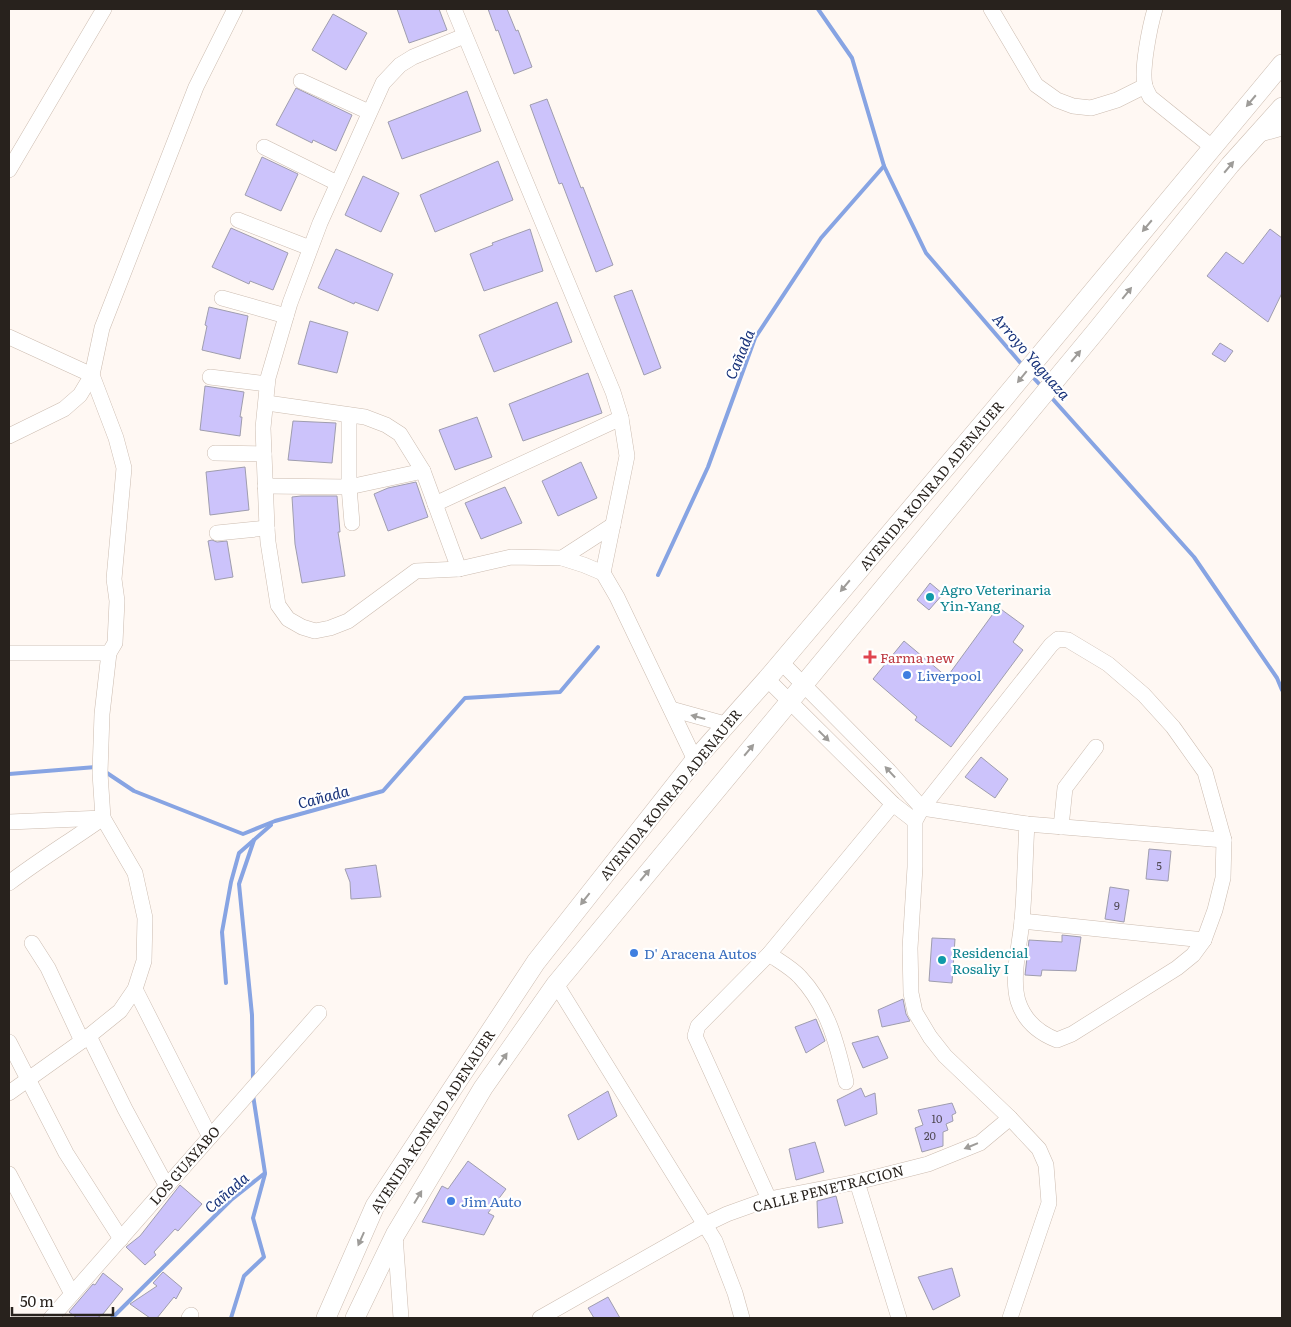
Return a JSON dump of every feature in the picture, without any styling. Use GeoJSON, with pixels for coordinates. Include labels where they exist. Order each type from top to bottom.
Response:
{"type":"FeatureCollection","features":[{"type":"Feature","properties":{"kind":"main road","name":"AVENIDA KONRAD ADENAUER"},"geometry":{"type":"LineString","coordinates":[[326,1318],[375,1206],[536,962],[695,760],[767,679],[1001,402],[1282,64]]}},
{"type":"Feature","properties":{"kind":"main road","name":"AVENIDA KONRAD ADENAUER"},"geometry":{"type":"LineString","coordinates":[[356,1318],[395,1235],[483,1088],[556,984],[1096,331],[1230,165],[1282,106]]}},
{"type":"Feature","properties":{"kind":"street"},"geometry":{"type":"LineString","coordinates":[[9,170],[104,9]]}},
{"type":"Feature","properties":{"kind":"street"},"geometry":{"type":"LineString","coordinates":[[9,436],[64,409],[80,395],[92,375],[102,328],[192,96],[235,9]]}},
{"type":"Feature","properties":{"kind":"street"},"geometry":{"type":"LineString","coordinates":[[454,9],[610,384],[621,418],[627,456],[603,573]]}},
{"type":"Feature","properties":{"kind":"street"},"geometry":{"type":"LineString","coordinates":[[991,9],[1036,85],[1057,100],[1073,106],[1091,108],[1117,100],[1145,86]]}},
{"type":"Feature","properties":{"kind":"street"},"geometry":{"type":"LineString","coordinates":[[1155,9],[1150,26],[1145,86],[1150,97],[1212,147]]}},
{"type":"Feature","properties":{"kind":"street"},"geometry":{"type":"LineString","coordinates":[[464,36],[413,57],[400,65],[383,83],[337,183],[310,248],[286,316],[267,384],[263,428],[268,542],[278,605],[288,619],[302,627],[315,631],[348,621],[416,571],[459,569],[511,557],[562,558],[603,573],[617,597],[695,760]]}},
{"type":"Feature","properties":{"kind":"street"},"geometry":{"type":"LineString","coordinates":[[301,81],[369,112]]}},
{"type":"Feature","properties":{"kind":"street"},"geometry":{"type":"LineString","coordinates":[[1257,135],[1282,128]]}},
{"type":"Feature","properties":{"kind":"street"},"geometry":{"type":"LineString","coordinates":[[264,148],[337,183]]}},
{"type":"Feature","properties":{"kind":"street"},"geometry":{"type":"LineString","coordinates":[[238,220],[310,248]]}},
{"type":"Feature","properties":{"kind":"street"},"geometry":{"type":"LineString","coordinates":[[222,298],[286,316]]}},
{"type":"Feature","properties":{"kind":"street"},"geometry":{"type":"LineString","coordinates":[[9,337],[92,375],[116,438],[124,468],[114,579],[117,602],[115,643],[109,653],[102,714],[100,773],[103,818],[135,873],[145,918],[144,961],[135,988],[120,1011],[86,1039],[9,1093]]}},
{"type":"Feature","properties":{"kind":"street"},"geometry":{"type":"LineString","coordinates":[[210,376],[267,384]]}},
{"type":"Feature","properties":{"kind":"street"},"geometry":{"type":"LineString","coordinates":[[266,403],[365,417],[386,425],[400,434],[423,471],[459,569]]}},
{"type":"Feature","properties":{"kind":"street"},"geometry":{"type":"LineString","coordinates":[[349,415],[349,487],[352,523]]}},
{"type":"Feature","properties":{"kind":"street"},"geometry":{"type":"LineString","coordinates":[[435,504],[621,418]]}},
{"type":"Feature","properties":{"kind":"street"},"geometry":{"type":"LineString","coordinates":[[215,453],[264,454]]}},
{"type":"Feature","properties":{"kind":"street"},"geometry":{"type":"LineString","coordinates":[[266,486],[349,487],[423,471]]}},
{"type":"Feature","properties":{"kind":"street"},"geometry":{"type":"LineString","coordinates":[[562,558],[613,526]]}},
{"type":"Feature","properties":{"kind":"street"},"geometry":{"type":"LineString","coordinates":[[217,533],[267,528]]}},
{"type":"Feature","properties":{"kind":"street"},"geometry":{"type":"LineString","coordinates":[[1010,1318],[1049,1203],[1046,1165],[1039,1150],[1010,1118],[945,1056],[930,1037],[915,1012],[911,993],[910,948],[919,815],[1051,645],[1058,639],[1068,640],[1108,664],[1144,695],[1173,727],[1205,772],[1224,840],[1223,878],[1215,910],[1204,940],[1193,955],[1177,968],[1072,1034],[1057,1040],[1046,1036],[1036,1029],[1024,1014],[1018,1001],[1015,986],[1022,921],[1027,824]]}},
{"type":"Feature","properties":{"kind":"street"},"geometry":{"type":"LineString","coordinates":[[9,652],[109,653]]}},
{"type":"Feature","properties":{"kind":"street"},"geometry":{"type":"LineString","coordinates":[[781,662],[889,771],[919,815]]}},
{"type":"Feature","properties":{"kind":"street"},"geometry":{"type":"LineString","coordinates":[[767,679],[893,804],[919,815],[1224,840]]}},
{"type":"Feature","properties":{"kind":"street"},"geometry":{"type":"LineString","coordinates":[[671,710],[725,724]]}},
{"type":"Feature","properties":{"kind":"street"},"geometry":{"type":"LineString","coordinates":[[1061,826],[1065,788],[1096,747]]}},
{"type":"Feature","properties":{"kind":"street"},"geometry":{"type":"LineString","coordinates":[[769,1200],[695,1036],[698,1026],[769,954],[893,804]]}},
{"type":"Feature","properties":{"kind":"street"},"geometry":{"type":"LineString","coordinates":[[9,822],[103,818]]}},
{"type":"Feature","properties":{"kind":"street"},"geometry":{"type":"LineString","coordinates":[[9,883],[103,818]]}},
{"type":"Feature","properties":{"kind":"street"},"geometry":{"type":"LineString","coordinates":[[1022,921],[1204,940]]}},
{"type":"Feature","properties":{"kind":"street"},"geometry":{"type":"LineString","coordinates":[[32,943],[48,968],[166,1185]]}},
{"type":"Feature","properties":{"kind":"street"},"geometry":{"type":"LineString","coordinates":[[769,954],[800,976],[821,1004],[836,1039],[846,1082]]}},
{"type":"Feature","properties":{"kind":"street"},"geometry":{"type":"LineString","coordinates":[[556,984],[715,1241],[735,1293],[742,1318]]}},
{"type":"Feature","properties":{"kind":"street"},"geometry":{"type":"LineString","coordinates":[[135,988],[210,1137]]}},
{"type":"Feature","properties":{"kind":"street","name":"LOS GUAYABO"},"geometry":{"type":"LineString","coordinates":[[51,1318],[318,1013]]}},
{"type":"Feature","properties":{"kind":"street"},"geometry":{"type":"LineString","coordinates":[[9,1042],[66,1153],[121,1239]]}},
{"type":"Feature","properties":{"kind":"street","name":"CALLE PENETRACION"},"geometry":{"type":"LineString","coordinates":[[540,1318],[704,1225],[769,1200],[857,1182],[888,1172],[928,1164],[980,1143],[1010,1118]]}},
{"type":"Feature","properties":{"kind":"street"},"geometry":{"type":"LineString","coordinates":[[9,1174],[72,1294]]}},
{"type":"Feature","properties":{"kind":"street"},"geometry":{"type":"LineString","coordinates":[[857,1182],[899,1318]]}},
{"type":"Feature","properties":{"kind":"street"},"geometry":{"type":"LineString","coordinates":[[395,1235],[401,1318]]}},
{"type":"Feature","properties":{"kind":"building"},"geometry":{"type":"Polygon","coordinates":[[[397,9],[439,9],[447,30],[409,43],[397,9]]]}},
{"type":"Feature","properties":{"kind":"building"},"geometry":{"type":"Polygon","coordinates":[[[488,9],[507,9],[516,31],[518,30],[532,67],[514,74],[488,9]]]}},
{"type":"Feature","properties":{"kind":"building"},"geometry":{"type":"Polygon","coordinates":[[[333,14],[367,33],[346,70],[312,50],[333,14]]]}},
{"type":"Feature","properties":{"kind":"building"},"geometry":{"type":"Polygon","coordinates":[[[296,88],[352,115],[336,151],[313,140],[312,143],[276,125],[296,88]]]}},
{"type":"Feature","properties":{"kind":"building"},"geometry":{"type":"Polygon","coordinates":[[[467,91],[481,131],[402,159],[388,122],[467,91]]]}},
{"type":"Feature","properties":{"kind":"building"},"geometry":{"type":"Polygon","coordinates":[[[547,99],[613,265],[596,272],[562,183],[559,184],[530,105],[547,99]]]}},
{"type":"Feature","properties":{"kind":"building"},"geometry":{"type":"Polygon","coordinates":[[[262,157],[298,174],[281,211],[245,195],[262,157]]]}},
{"type":"Feature","properties":{"kind":"building"},"geometry":{"type":"Polygon","coordinates":[[[498,161],[513,200],[435,232],[420,195],[498,161]]]}},
{"type":"Feature","properties":{"kind":"building"},"geometry":{"type":"Polygon","coordinates":[[[363,176],[399,193],[381,232],[345,215],[363,176]]]}},
{"type":"Feature","properties":{"kind":"building"},"geometry":{"type":"Polygon","coordinates":[[[231,228],[288,253],[273,290],[250,281],[249,284],[212,267],[231,228]]]}},
{"type":"Feature","properties":{"kind":"building"},"geometry":{"type":"Polygon","coordinates":[[[530,229],[543,271],[484,291],[470,254],[493,245],[492,243],[530,229]]]}},
{"type":"Feature","properties":{"kind":"building"},"geometry":{"type":"Polygon","coordinates":[[[1270,229],[1282,238],[1282,293],[1268,322],[1207,276],[1226,252],[1243,264],[1270,229]]]}},
{"type":"Feature","properties":{"kind":"building"},"geometry":{"type":"Polygon","coordinates":[[[336,249],[393,274],[378,311],[355,302],[354,304],[318,288],[336,249]]]}},
{"type":"Feature","properties":{"kind":"building"},"geometry":{"type":"Polygon","coordinates":[[[632,290],[661,368],[644,375],[614,296],[632,290]]]}},
{"type":"Feature","properties":{"kind":"building"},"geometry":{"type":"Polygon","coordinates":[[[557,302],[572,342],[494,372],[479,335],[557,302]]]}},
{"type":"Feature","properties":{"kind":"building"},"geometry":{"type":"Polygon","coordinates":[[[209,307],[248,316],[240,359],[202,350],[209,307]]]}},
{"type":"Feature","properties":{"kind":"building"},"geometry":{"type":"Polygon","coordinates":[[[310,321],[348,332],[337,373],[298,364],[310,321]]]}},
{"type":"Feature","properties":{"kind":"building"},"geometry":{"type":"Polygon","coordinates":[[[1220,343],[1233,351],[1225,362],[1212,354],[1220,343]]]}},
{"type":"Feature","properties":{"kind":"building"},"geometry":{"type":"Polygon","coordinates":[[[588,373],[602,413],[523,441],[509,404],[588,373]]]}},
{"type":"Feature","properties":{"kind":"building"},"geometry":{"type":"Polygon","coordinates":[[[205,386],[244,392],[240,417],[242,417],[240,436],[200,430],[205,386]]]}},
{"type":"Feature","properties":{"kind":"building"},"geometry":{"type":"Polygon","coordinates":[[[477,417],[492,457],[455,470],[439,430],[477,417]]]}},
{"type":"Feature","properties":{"kind":"building"},"geometry":{"type":"Polygon","coordinates":[[[293,421],[336,423],[332,463],[288,460],[293,421]]]}},
{"type":"Feature","properties":{"kind":"building"},"geometry":{"type":"Polygon","coordinates":[[[581,462],[597,498],[558,516],[542,481],[581,462]]]}},
{"type":"Feature","properties":{"kind":"building"},"geometry":{"type":"Polygon","coordinates":[[[245,467],[249,510],[210,515],[206,472],[245,467]]]}},
{"type":"Feature","properties":{"kind":"building"},"geometry":{"type":"Polygon","coordinates":[[[416,482],[428,517],[388,531],[374,494],[388,488],[416,482]]]}},
{"type":"Feature","properties":{"kind":"building"},"geometry":{"type":"Polygon","coordinates":[[[505,487],[522,523],[481,539],[465,503],[505,487]]]}},
{"type":"Feature","properties":{"kind":"building"},"geometry":{"type":"Polygon","coordinates":[[[337,496],[340,532],[338,532],[345,576],[302,583],[295,544],[292,497],[337,496]]]}},
{"type":"Feature","properties":{"kind":"building"},"geometry":{"type":"Polygon","coordinates":[[[208,541],[217,542],[227,541],[233,577],[215,580],[208,541]]]}},
{"type":"Feature","properties":{"kind":"building","name":"Agro Veterinaria Yin-Yang"},"geometry":{"type":"Polygon","coordinates":[[[930,583],[943,594],[929,610],[917,600],[930,583]]]}},
{"type":"Feature","properties":{"kind":"building"},"geometry":{"type":"Polygon","coordinates":[[[998,607],[1024,626],[1013,642],[1023,650],[951,747],[915,720],[917,717],[873,679],[904,641],[947,677],[998,607]]]}},
{"type":"Feature","properties":{"kind":"building"},"geometry":{"type":"Polygon","coordinates":[[[981,757],[1008,779],[995,798],[965,777],[981,757]]]}},
{"type":"Feature","properties":{"kind":"building"},"geometry":{"type":"Polygon","coordinates":[[[1149,849],[1171,851],[1168,881],[1146,879],[1149,849]]]}},
{"type":"Feature","properties":{"kind":"building"},"geometry":{"type":"Polygon","coordinates":[[[376,865],[381,897],[351,899],[350,882],[345,869],[376,865]]]}},
{"type":"Feature","properties":{"kind":"building"},"geometry":{"type":"Polygon","coordinates":[[[1110,887],[1129,890],[1124,922],[1105,919],[1110,887]]]}},
{"type":"Feature","properties":{"kind":"building"},"geometry":{"type":"Polygon","coordinates":[[[1062,935],[1081,937],[1076,971],[1042,970],[1041,976],[1025,975],[1029,940],[1062,942],[1062,935]]]}},
{"type":"Feature","properties":{"kind":"building","name":"Residencial Rosaliy I"},"geometry":{"type":"Polygon","coordinates":[[[932,938],[955,939],[952,983],[929,981],[932,938]]]}},
{"type":"Feature","properties":{"kind":"building"},"geometry":{"type":"Polygon","coordinates":[[[903,999],[906,1014],[910,1021],[882,1027],[878,1010],[903,999]]]}},
{"type":"Feature","properties":{"kind":"building"},"geometry":{"type":"Polygon","coordinates":[[[816,1019],[825,1041],[806,1053],[795,1027],[816,1019]]]}},
{"type":"Feature","properties":{"kind":"building"},"geometry":{"type":"Polygon","coordinates":[[[878,1036],[888,1058],[863,1068],[852,1043],[878,1036]]]}},
{"type":"Feature","properties":{"kind":"building"},"geometry":{"type":"Polygon","coordinates":[[[861,1088],[865,1097],[875,1093],[877,1114],[845,1126],[837,1100],[861,1088]]]}},
{"type":"Feature","properties":{"kind":"building"},"geometry":{"type":"Polygon","coordinates":[[[608,1091],[617,1116],[578,1140],[568,1115],[608,1091]]]}},
{"type":"Feature","properties":{"kind":"building"},"geometry":{"type":"Polygon","coordinates":[[[952,1103],[956,1113],[952,1115],[953,1121],[946,1124],[948,1130],[943,1132],[943,1146],[922,1152],[915,1128],[923,1125],[918,1110],[952,1103]]]}},
{"type":"Feature","properties":{"kind":"building"},"geometry":{"type":"Polygon","coordinates":[[[815,1142],[824,1172],[796,1180],[789,1149],[815,1142]]]}},
{"type":"Feature","properties":{"kind":"building"},"geometry":{"type":"Polygon","coordinates":[[[468,1161],[506,1189],[488,1213],[494,1216],[484,1235],[422,1222],[442,1186],[448,1189],[468,1161]]]}},
{"type":"Feature","properties":{"kind":"building"},"geometry":{"type":"Polygon","coordinates":[[[180,1185],[202,1204],[178,1231],[175,1229],[154,1252],[156,1255],[145,1265],[126,1247],[140,1236],[180,1185]]]}},
{"type":"Feature","properties":{"kind":"building"},"geometry":{"type":"Polygon","coordinates":[[[836,1196],[843,1223],[818,1228],[817,1201],[836,1196]]]}},
{"type":"Feature","properties":{"kind":"building"},"geometry":{"type":"Polygon","coordinates":[[[952,1268],[960,1296],[933,1310],[918,1277],[952,1268]]]}},
{"type":"Feature","properties":{"kind":"building"},"geometry":{"type":"Polygon","coordinates":[[[163,1272],[182,1288],[176,1299],[174,1297],[157,1318],[150,1318],[130,1304],[157,1286],[153,1283],[163,1272]]]}},
{"type":"Feature","properties":{"kind":"building"},"geometry":{"type":"Polygon","coordinates":[[[103,1273],[123,1289],[103,1314],[97,1318],[77,1318],[69,1312],[93,1284],[95,1285],[103,1273]]]}},
{"type":"Feature","properties":{"kind":"building"},"geometry":{"type":"Polygon","coordinates":[[[608,1297],[620,1318],[594,1318],[588,1308],[608,1297]]]}},
{"type":"Feature","properties":{"kind":"waterway","name":"Arroyo Yaguaza"},"geometry":{"type":"LineString","coordinates":[[818,9],[852,58],[884,166],[926,253],[1024,367]]}},
{"type":"Feature","properties":{"kind":"waterway","name":"Cañada"},"geometry":{"type":"LineString","coordinates":[[658,575],[708,467],[755,338],[821,238],[884,166]]}},
{"type":"Feature","properties":{"kind":"waterway","name":"Arroyo Yaguaza"},"geometry":{"type":"LineString","coordinates":[[1030,374],[1042,387]]}},
{"type":"Feature","properties":{"kind":"waterway","name":"Arroyo Yaguaza"},"geometry":{"type":"LineString","coordinates":[[1050,396],[1194,557],[1277,678],[1282,690]]}},
{"type":"Feature","properties":{"kind":"waterway","name":"Cañada"},"geometry":{"type":"LineString","coordinates":[[104,771],[134,791],[243,834],[275,821],[383,791],[465,698],[560,692],[598,647]]}},
{"type":"Feature","properties":{"kind":"waterway","name":"Cañada"},"geometry":{"type":"LineString","coordinates":[[9,774],[96,767]]}},
{"type":"Feature","properties":{"kind":"waterway"},"geometry":{"type":"LineString","coordinates":[[226,983],[222,932],[231,882],[239,853],[271,825]]}},
{"type":"Feature","properties":{"kind":"waterway","name":"Cañada"},"geometry":{"type":"LineString","coordinates":[[253,1080],[252,1015],[239,884],[254,840]]}},
{"type":"Feature","properties":{"kind":"waterway","name":"Cañada"},"geometry":{"type":"LineString","coordinates":[[112,1318],[231,1200],[265,1173],[253,1095]]}},
{"type":"Feature","properties":{"kind":"waterway"},"geometry":{"type":"LineString","coordinates":[[231,1318],[244,1276],[264,1257],[253,1218],[265,1174]]}},
{"type":"Feature","properties":{"kind":"place","name":"Agro Veterinaria Yin-Yang"},"geometry":{"type":"Point","coordinates":[930,597]}},
{"type":"Feature","properties":{"kind":"place","name":"Farma new"},"geometry":{"type":"Point","coordinates":[870,657]}},
{"type":"Feature","properties":{"kind":"place","name":"Liverpool"},"geometry":{"type":"Point","coordinates":[907,675]}},
{"type":"Feature","properties":{"kind":"place","name":"D' Aracena Autos"},"geometry":{"type":"Point","coordinates":[634,953]}},
{"type":"Feature","properties":{"kind":"place","name":"Residencial Rosaliy I"},"geometry":{"type":"Point","coordinates":[942,960]}},
{"type":"Feature","properties":{"kind":"place","name":"Jim Auto"},"geometry":{"type":"Point","coordinates":[451,1201]}}]}
